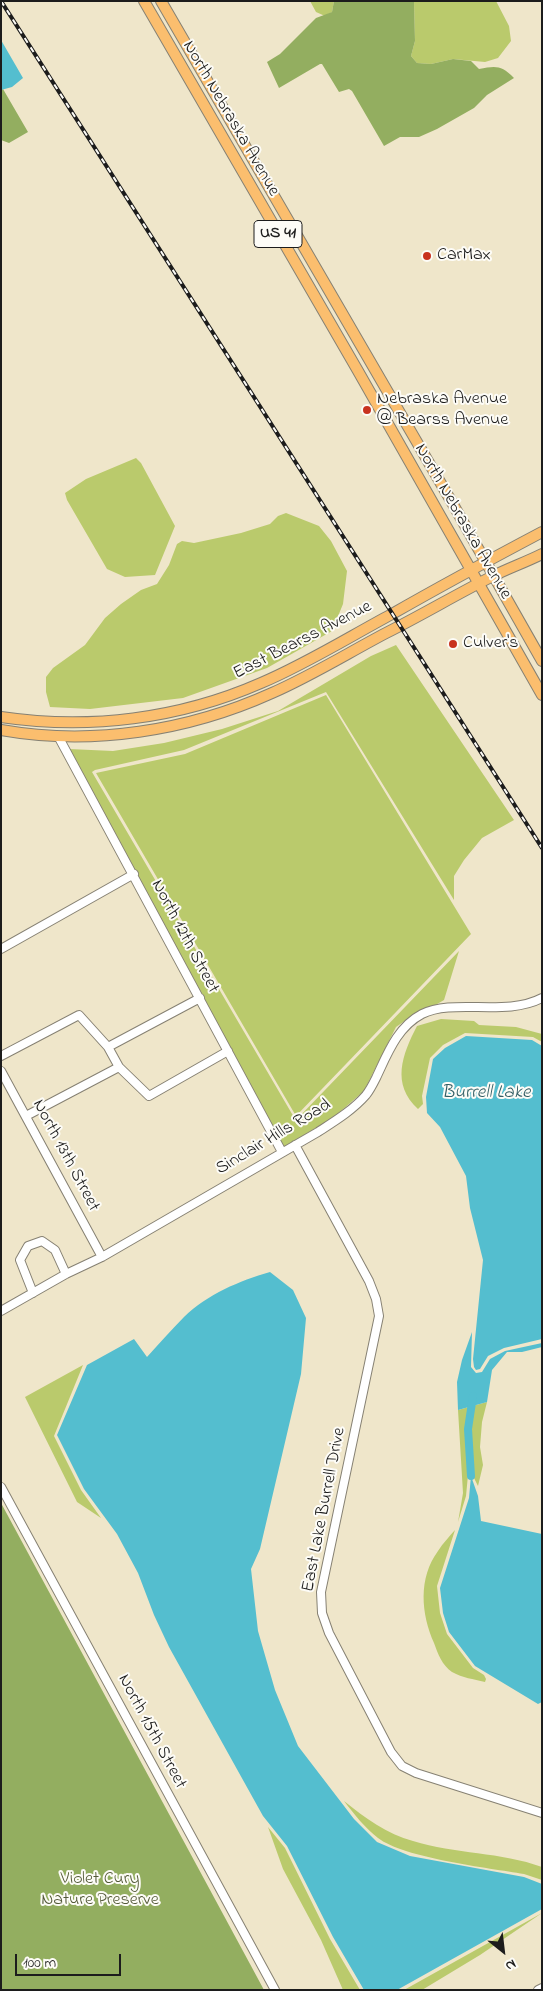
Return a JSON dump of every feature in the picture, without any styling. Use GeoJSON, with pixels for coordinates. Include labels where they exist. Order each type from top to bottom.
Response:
{"type":"FeatureCollection","features":[{"type":"Feature","properties":{"kind":"main road","name":"North Nebraska Avenue"},"geometry":{"type":"LineString","coordinates":[[144,1],[358,371],[542,696]]}},
{"type":"Feature","properties":{"kind":"main road","name":"North Nebraska Avenue"},"geometry":{"type":"LineString","coordinates":[[161,1],[542,661]]}},
{"type":"Feature","properties":{"kind":"main road"},"geometry":{"type":"LineString","coordinates":[[358,371],[371,364]]}},
{"type":"Feature","properties":{"kind":"main road","name":"East Bearss Avenue"},"geometry":{"type":"LineString","coordinates":[[1,716],[51,723],[98,722],[150,717],[210,702],[262,683],[542,532]]}},
{"type":"Feature","properties":{"kind":"main road","name":"East Bearss Avenue"},"geometry":{"type":"LineString","coordinates":[[1,730],[58,736],[99,736],[143,732],[190,722],[233,709],[273,693],[478,584],[542,554]]}},
{"type":"Feature","properties":{"kind":"street"},"geometry":{"type":"LineString","coordinates":[[251,186],[264,179]]}},
{"type":"Feature","properties":{"kind":"street","name":"North 12th Street"},"geometry":{"type":"LineString","coordinates":[[58,736],[282,1152]]}},
{"type":"Feature","properties":{"kind":"street"},"geometry":{"type":"LineString","coordinates":[[1,949],[134,874]]}},
{"type":"Feature","properties":{"kind":"street"},"geometry":{"type":"LineString","coordinates":[[108,1047],[200,998]]}},
{"type":"Feature","properties":{"kind":"street","name":"Sinclair Hills Road"},"geometry":{"type":"LineString","coordinates":[[1,1311],[66,1274],[102,1257],[342,1116],[367,1094],[397,1037],[407,1025],[422,1014],[446,1009],[510,1007],[542,998]]}},
{"type":"Feature","properties":{"kind":"street"},"geometry":{"type":"LineString","coordinates":[[1,1056],[79,1016],[108,1047],[119,1067],[149,1096],[228,1051]]}},
{"type":"Feature","properties":{"kind":"street"},"geometry":{"type":"LineString","coordinates":[[26,1116],[119,1067]]}},
{"type":"Feature","properties":{"kind":"street","name":"North 13th Street"},"geometry":{"type":"LineString","coordinates":[[1,1070],[102,1257]]}},
{"type":"Feature","properties":{"kind":"street","name":"East Lake Burrell Drive"},"geometry":{"type":"LineString","coordinates":[[295,1145],[369,1282],[380,1316],[321,1592],[322,1613],[329,1633],[391,1752],[402,1766],[416,1774],[542,1812]]}},
{"type":"Feature","properties":{"kind":"street"},"geometry":{"type":"LineString","coordinates":[[32,1293],[20,1260],[28,1246],[42,1241],[55,1250],[66,1274]]}},
{"type":"Feature","properties":{"kind":"street","name":"North 15th Street"},"geometry":{"type":"LineString","coordinates":[[1,1487],[275,1990]]}},
{"type":"Feature","properties":{"kind":"street"},"geometry":{"type":"LineString","coordinates":[[538,1990],[542,1988]]}},
{"type":"Feature","properties":{"kind":"green space"},"geometry":{"type":"Polygon","coordinates":[[[310,1],[334,1],[332,12],[325,16],[316,12],[310,1]]]}},
{"type":"Feature","properties":{"kind":"green space"},"geometry":{"type":"Polygon","coordinates":[[[334,1],[414,1],[415,41],[411,56],[417,63],[431,64],[453,59],[471,61],[479,69],[498,67],[514,78],[487,95],[474,108],[437,129],[419,137],[400,137],[384,146],[352,91],[349,89],[339,92],[322,64],[279,88],[267,62],[280,54],[316,18],[332,12],[334,1]]]}},
{"type":"Feature","properties":{"kind":"green space"},"geometry":{"type":"Polygon","coordinates":[[[414,1],[496,1],[509,26],[511,41],[498,58],[485,62],[453,59],[431,64],[417,63],[411,56],[415,41],[414,1]]]}},
{"type":"Feature","properties":{"kind":"green space"},"geometry":{"type":"Polygon","coordinates":[[[3,89],[28,132],[9,143],[1,140],[1,90],[3,89]]]}},
{"type":"Feature","properties":{"kind":"green space"},"geometry":{"type":"Polygon","coordinates":[[[136,458],[141,463],[175,526],[155,575],[125,577],[107,569],[67,500],[65,493],[86,479],[136,458]]]}},
{"type":"Feature","properties":{"kind":"green space"},"geometry":{"type":"Polygon","coordinates":[[[286,513],[319,526],[331,541],[347,571],[343,604],[332,631],[267,668],[183,698],[90,709],[50,707],[46,692],[46,677],[53,668],[85,645],[105,618],[121,604],[141,590],[157,584],[169,565],[177,544],[182,541],[194,543],[241,533],[270,524],[278,516],[286,513]]]}},
{"type":"Feature","properties":{"kind":"green space"},"geometry":{"type":"Polygon","coordinates":[[[396,645],[514,820],[482,838],[464,860],[454,876],[454,900],[326,692],[184,750],[92,772],[295,1119],[459,951],[444,1000],[432,1007],[419,1011],[396,1027],[364,1091],[334,1117],[284,1147],[69,749],[113,751],[164,743],[222,729],[278,711],[371,656],[396,645]]]}},
{"type":"Feature","properties":{"kind":"green space"},"geometry":{"type":"Polygon","coordinates":[[[326,695],[471,934],[296,1116],[96,773],[185,754],[326,695]]]}},
{"type":"Feature","properties":{"kind":"green space"},"geometry":{"type":"Polygon","coordinates":[[[441,1019],[474,1021],[479,1025],[516,1027],[542,1034],[542,1042],[533,1037],[465,1033],[443,1045],[430,1058],[422,1096],[423,1104],[418,1109],[404,1090],[402,1069],[404,1058],[417,1026],[441,1019]]]}},
{"type":"Feature","properties":{"kind":"green space"},"geometry":{"type":"Polygon","coordinates":[[[83,1365],[54,1436],[81,1490],[101,1518],[77,1502],[25,1397],[83,1365]]]}},
{"type":"Feature","properties":{"kind":"green space"},"geometry":{"type":"Polygon","coordinates":[[[487,1402],[482,1422],[480,1447],[483,1465],[478,1486],[472,1474],[468,1475],[466,1496],[458,1522],[463,1493],[458,1410],[487,1402]]]}},
{"type":"Feature","properties":{"kind":"green space","name":"Violet Cury Nature Preserve"},"geometry":{"type":"Polygon","coordinates":[[[1,1503],[250,1964],[264,1990],[1,1990],[1,1503]]]}},
{"type":"Feature","properties":{"kind":"green space"},"geometry":{"type":"Polygon","coordinates":[[[455,1530],[437,1586],[440,1613],[447,1634],[473,1668],[484,1675],[485,1682],[460,1676],[446,1666],[437,1651],[426,1620],[424,1596],[427,1573],[438,1551],[455,1530]]]}},
{"type":"Feature","properties":{"kind":"green space"},"geometry":{"type":"Polygon","coordinates":[[[344,1801],[377,1825],[403,1838],[429,1845],[526,1862],[542,1867],[542,1880],[524,1874],[426,1857],[390,1845],[369,1830],[344,1801]]]}},
{"type":"Feature","properties":{"kind":"green space"},"geometry":{"type":"Polygon","coordinates":[[[268,1827],[285,1848],[330,1939],[360,1990],[343,1990],[321,1940],[283,1869],[268,1827]]]}},
{"type":"Feature","properties":{"kind":"green space"},"geometry":{"type":"Polygon","coordinates":[[[542,1913],[480,1955],[422,1990],[404,1990],[542,1913]]]}},
{"type":"Feature","properties":{"kind":"water"},"geometry":{"type":"Polygon","coordinates":[[[1,40],[23,78],[12,87],[1,90],[1,40]]]}},
{"type":"Feature","properties":{"kind":"water","name":"Burrell Lake"},"geometry":{"type":"Polygon","coordinates":[[[466,1036],[532,1040],[542,1046],[542,1339],[504,1348],[488,1356],[480,1369],[476,1370],[473,1359],[483,1260],[470,1208],[466,1176],[440,1127],[427,1113],[426,1097],[433,1059],[445,1048],[466,1036]]]}},
{"type":"Feature","properties":{"kind":"water"},"geometry":{"type":"Polygon","coordinates":[[[270,1272],[293,1290],[306,1318],[301,1374],[260,1549],[251,1569],[258,1631],[275,1690],[298,1746],[354,1819],[377,1842],[410,1856],[524,1877],[542,1884],[542,1909],[397,1990],[364,1990],[333,1937],[287,1846],[263,1816],[169,1647],[138,1573],[117,1534],[84,1489],[57,1435],[87,1365],[134,1339],[147,1357],[184,1317],[203,1302],[235,1284],[270,1272]]]}},
{"type":"Feature","properties":{"kind":"water"},"geometry":{"type":"Polygon","coordinates":[[[472,1332],[471,1367],[476,1373],[482,1372],[490,1359],[505,1351],[542,1343],[542,1347],[522,1352],[507,1352],[492,1370],[487,1402],[458,1410],[457,1382],[462,1360],[472,1332]]]}},
{"type":"Feature","properties":{"kind":"water"},"geometry":{"type":"Polygon","coordinates":[[[471,1476],[478,1496],[481,1521],[542,1534],[542,1702],[538,1704],[475,1666],[449,1632],[443,1613],[440,1588],[469,1498],[471,1476]]]}},
{"type":"Feature","properties":{"kind":"waterway"},"geometry":{"type":"LineString","coordinates":[[471,1476],[468,1429],[473,1396]]}},
{"type":"Feature","properties":{"kind":"railway"},"geometry":{"type":"LineString","coordinates":[[1,1],[542,848]]}},
{"type":"Feature","properties":{"kind":"place","name":"CarMax"},"geometry":{"type":"Point","coordinates":[427,256]}},
{"type":"Feature","properties":{"kind":"place","name":"Nebraska Avenue @ Bearss Avenue"},"geometry":{"type":"Point","coordinates":[367,410]}},
{"type":"Feature","properties":{"kind":"place","name":"Culver's"},"geometry":{"type":"Point","coordinates":[453,644]}}]}
